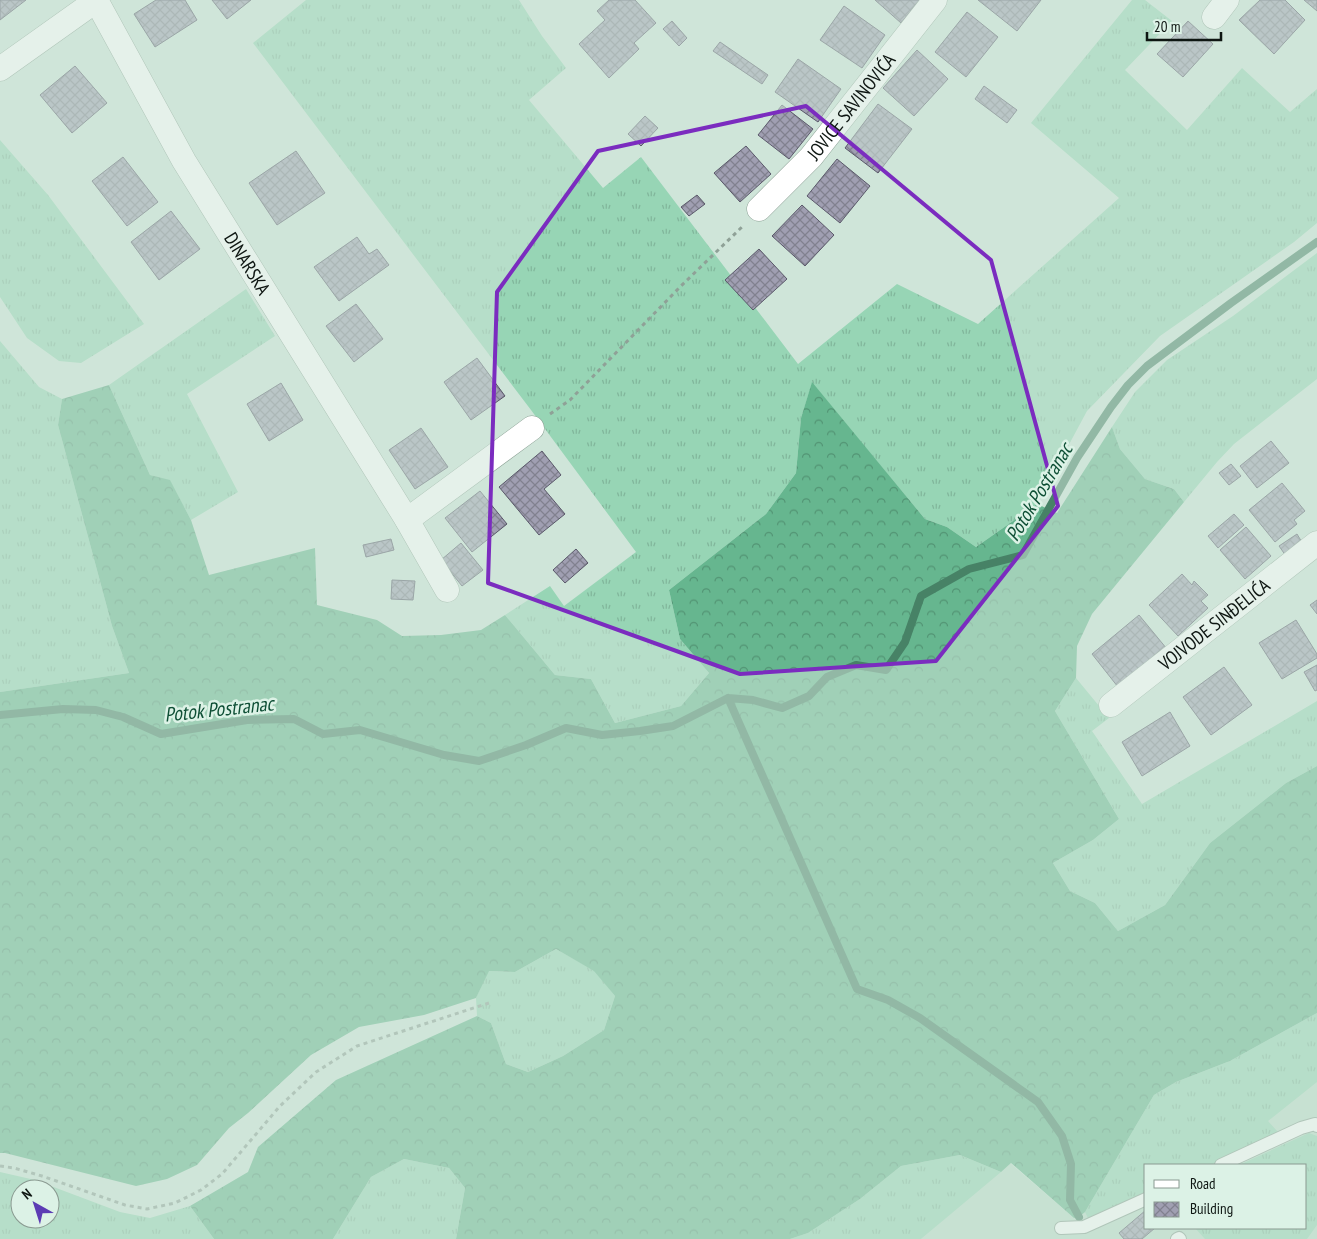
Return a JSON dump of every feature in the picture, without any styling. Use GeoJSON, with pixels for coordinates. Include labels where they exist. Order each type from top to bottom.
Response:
{"type":"FeatureCollection","features":[{"type":"Feature","properties":{"kind":"street","name":"DINARSKA"},"geometry":{"type":"LineString","coordinates":[[0,69],[96,0],[184,161],[407,520],[447,590]]}},
{"type":"Feature","properties":{"kind":"street","name":"JOVICE SAVINOVIĆA"},"geometry":{"type":"LineString","coordinates":[[759,209],[811,157],[935,0]]}},
{"type":"Feature","properties":{"kind":"street"},"geometry":{"type":"LineString","coordinates":[[407,520],[532,428]]}},
{"type":"Feature","properties":{"kind":"street","name":"VOJVODE SINĐELIĆA"},"geometry":{"type":"LineString","coordinates":[[1111,705],[1317,544]]}},
{"type":"Feature","properties":{"kind":"lane"},"geometry":{"type":"LineString","coordinates":[[1223,1164],[1301,1128],[1315,1124],[1317,1126]]}},
{"type":"Feature","properties":{"kind":"lane"},"geometry":{"type":"LineString","coordinates":[[1061,1228],[1084,1227],[1144,1200]]}},
{"type":"Feature","properties":{"kind":"path"},"geometry":{"type":"LineString","coordinates":[[532,428],[570,400],[759,209]]}},
{"type":"Feature","properties":{"kind":"path"},"geometry":{"type":"LineString","coordinates":[[0,1166],[42,1176],[125,1205],[147,1209],[175,1203],[200,1190],[222,1174],[280,1106],[316,1072],[357,1046],[489,1003]]}},
{"type":"Feature","properties":{"kind":"highlighted area"},"geometry":{"type":"Polygon","coordinates":[[[806,106],[991,260],[1058,506],[936,661],[740,674],[488,583],[497,292],[598,151],[806,106]]]}},
{"type":"Feature","properties":{"kind":"shaded area"},"geometry":{"type":"Polygon","coordinates":[[[1317,1013],[1317,1239],[921,1239],[1010,1163],[1074,1218],[1317,1013]]]}},
{"type":"Feature","properties":{"kind":"green space"},"geometry":{"type":"Polygon","coordinates":[[[306,0],[519,0],[542,36],[566,68],[529,100],[603,188],[641,157],[798,364],[897,284],[978,324],[1119,198],[1031,123],[1132,0],[1145,0],[1172,21],[1125,70],[1187,130],[1242,68],[1290,112],[1317,89],[1317,223],[1294,242],[1160,336],[1087,411],[1037,504],[976,547],[947,527],[925,519],[812,383],[801,418],[796,473],[766,514],[669,590],[680,639],[709,673],[681,706],[615,723],[591,679],[555,675],[505,615],[550,586],[564,606],[636,552],[253,43],[306,0]]]}},
{"type":"Feature","properties":{"kind":"green space"},"geometry":{"type":"Polygon","coordinates":[[[0,140],[48,195],[144,324],[81,363],[59,361],[27,338],[0,297],[0,140]]]}},
{"type":"Feature","properties":{"kind":"green space"},"geometry":{"type":"Polygon","coordinates":[[[1317,253],[1317,379],[1234,444],[1184,502],[1174,489],[1145,479],[1120,449],[1112,427],[1135,392],[1167,360],[1233,316],[1317,253]]]}},
{"type":"Feature","properties":{"kind":"green space"},"geometry":{"type":"Polygon","coordinates":[[[246,289],[275,336],[187,394],[238,492],[191,520],[170,481],[150,475],[109,385],[246,289]]]}},
{"type":"Feature","properties":{"kind":"green space"},"geometry":{"type":"Polygon","coordinates":[[[0,341],[39,387],[62,399],[58,425],[112,626],[129,673],[0,692],[0,341]]]}},
{"type":"Feature","properties":{"kind":"green space"},"geometry":{"type":"Polygon","coordinates":[[[812,382],[925,519],[947,527],[976,547],[1037,504],[1057,513],[1112,427],[1120,449],[1145,479],[1174,489],[1184,502],[1092,614],[1077,646],[1076,678],[1055,711],[1119,819],[1093,840],[1053,863],[1070,891],[1095,903],[1118,931],[1165,905],[1210,843],[1286,783],[1317,766],[1317,1013],[1230,1061],[1176,1082],[1154,1095],[1085,1212],[1079,1217],[1074,1218],[1011,1163],[1001,1172],[960,1155],[901,1166],[860,1199],[808,1233],[790,1239],[456,1239],[465,1188],[449,1168],[404,1159],[371,1177],[333,1239],[214,1239],[190,1206],[248,1172],[258,1147],[336,1080],[477,1016],[491,1023],[506,1064],[528,1072],[563,1056],[604,1030],[615,996],[594,971],[556,949],[515,972],[489,971],[476,998],[424,1015],[359,1027],[311,1055],[229,1128],[197,1165],[167,1179],[136,1186],[0,1153],[0,692],[129,673],[112,626],[58,425],[62,399],[109,385],[150,475],[170,480],[191,520],[209,575],[315,548],[317,605],[377,620],[402,636],[441,635],[481,630],[505,615],[555,675],[591,679],[615,723],[681,706],[709,673],[680,639],[669,590],[766,514],[796,473],[801,418],[812,382]]]}},
{"type":"Feature","properties":{"kind":"green space"},"geometry":{"type":"Polygon","coordinates":[[[1076,678],[1109,718],[1092,731],[1142,804],[1317,701],[1317,766],[1286,783],[1210,843],[1165,905],[1118,931],[1095,903],[1070,891],[1053,863],[1093,840],[1119,819],[1055,711],[1076,678]]]}},
{"type":"Feature","properties":{"kind":"green space"},"geometry":{"type":"Polygon","coordinates":[[[556,949],[595,971],[615,996],[604,1030],[563,1056],[528,1072],[506,1064],[491,1023],[477,1016],[476,998],[488,971],[515,972],[556,949]]]}},
{"type":"Feature","properties":{"kind":"green space"},"geometry":{"type":"Polygon","coordinates":[[[1317,1013],[1317,1082],[1268,1121],[1278,1132],[1213,1164],[1144,1164],[1144,1194],[1088,1218],[1085,1212],[1154,1095],[1176,1082],[1230,1061],[1317,1013]]]}},
{"type":"Feature","properties":{"kind":"green space"},"geometry":{"type":"Polygon","coordinates":[[[1309,1133],[1317,1136],[1317,1225],[1307,1239],[1205,1239],[1196,1229],[1307,1229],[1307,1164],[1241,1164],[1309,1133]]]}},
{"type":"Feature","properties":{"kind":"green space"},"geometry":{"type":"Polygon","coordinates":[[[960,1155],[1001,1172],[921,1239],[790,1239],[808,1233],[860,1199],[901,1166],[960,1155]]]}},
{"type":"Feature","properties":{"kind":"green space"},"geometry":{"type":"Polygon","coordinates":[[[404,1159],[449,1168],[465,1188],[456,1239],[333,1239],[371,1177],[404,1159]]]}},
{"type":"Feature","properties":{"kind":"green space"},"geometry":{"type":"Polygon","coordinates":[[[0,1172],[31,1179],[10,1179],[10,1229],[60,1229],[60,1189],[120,1212],[150,1218],[190,1206],[214,1239],[0,1239],[0,1172]]]}},
{"type":"Feature","properties":{"kind":"building"},"geometry":{"type":"Polygon","coordinates":[[[0,0],[26,0],[0,20],[0,0]]]}},
{"type":"Feature","properties":{"kind":"building"},"geometry":{"type":"Polygon","coordinates":[[[156,0],[185,0],[197,20],[155,47],[134,14],[156,0]]]}},
{"type":"Feature","properties":{"kind":"building"},"geometry":{"type":"Polygon","coordinates":[[[212,0],[251,0],[227,19],[212,0]]]}},
{"type":"Feature","properties":{"kind":"building"},"geometry":{"type":"Polygon","coordinates":[[[609,0],[635,0],[656,23],[634,43],[639,49],[609,78],[579,44],[605,20],[597,11],[609,0]]]}},
{"type":"Feature","properties":{"kind":"building"},"geometry":{"type":"Polygon","coordinates":[[[875,0],[920,0],[901,23],[875,0]]]}},
{"type":"Feature","properties":{"kind":"building"},"geometry":{"type":"Polygon","coordinates":[[[978,0],[1041,0],[1017,31],[978,0]]]}},
{"type":"Feature","properties":{"kind":"building"},"geometry":{"type":"Polygon","coordinates":[[[1260,0],[1285,0],[1305,20],[1274,54],[1239,20],[1260,0]]]}},
{"type":"Feature","properties":{"kind":"building"},"geometry":{"type":"Polygon","coordinates":[[[1304,0],[1317,0],[1317,11],[1304,0]]]}},
{"type":"Feature","properties":{"kind":"building"},"geometry":{"type":"Polygon","coordinates":[[[844,6],[885,35],[862,68],[820,40],[844,6]]]}},
{"type":"Feature","properties":{"kind":"building"},"geometry":{"type":"Polygon","coordinates":[[[967,12],[998,37],[966,77],[935,52],[967,12]]]}},
{"type":"Feature","properties":{"kind":"building"},"geometry":{"type":"Polygon","coordinates":[[[672,21],[687,38],[679,46],[663,29],[672,21]]]}},
{"type":"Feature","properties":{"kind":"building"},"geometry":{"type":"Polygon","coordinates":[[[1188,21],[1213,44],[1183,77],[1157,54],[1188,21]]]}},
{"type":"Feature","properties":{"kind":"building"},"geometry":{"type":"Polygon","coordinates":[[[720,42],[768,75],[762,84],[713,51],[720,42]]]}},
{"type":"Feature","properties":{"kind":"building"},"geometry":{"type":"Polygon","coordinates":[[[917,50],[948,79],[914,116],[883,88],[917,50]]]}},
{"type":"Feature","properties":{"kind":"building"},"geometry":{"type":"Polygon","coordinates":[[[798,59],[841,89],[818,122],[775,92],[798,59]]]}},
{"type":"Feature","properties":{"kind":"building"},"geometry":{"type":"Polygon","coordinates":[[[75,66],[107,103],[72,133],[40,95],[75,66]]]}},
{"type":"Feature","properties":{"kind":"building"},"geometry":{"type":"Polygon","coordinates":[[[984,86],[1017,110],[1007,123],[975,99],[984,86]]]}},
{"type":"Feature","properties":{"kind":"building"},"geometry":{"type":"Polygon","coordinates":[[[878,104],[912,129],[878,173],[845,148],[878,104]]]}},
{"type":"Feature","properties":{"kind":"building"},"geometry":{"type":"Polygon","coordinates":[[[782,105],[813,129],[789,159],[758,135],[782,105]]]}},
{"type":"Feature","properties":{"kind":"building"},"geometry":{"type":"Polygon","coordinates":[[[645,116],[658,128],[641,146],[628,134],[645,116]]]}},
{"type":"Feature","properties":{"kind":"building"},"geometry":{"type":"Polygon","coordinates":[[[746,146],[771,174],[740,202],[714,173],[746,146]]]}},
{"type":"Feature","properties":{"kind":"building"},"geometry":{"type":"Polygon","coordinates":[[[296,151],[325,193],[277,225],[249,183],[296,151]]]}},
{"type":"Feature","properties":{"kind":"building"},"geometry":{"type":"Polygon","coordinates":[[[123,157],[158,202],[127,226],[92,181],[123,157]]]}},
{"type":"Feature","properties":{"kind":"building"},"geometry":{"type":"Polygon","coordinates":[[[837,159],[870,186],[840,223],[807,196],[837,159]]]}},
{"type":"Feature","properties":{"kind":"building"},"geometry":{"type":"Polygon","coordinates":[[[697,195],[705,204],[689,216],[681,207],[697,195]]]}},
{"type":"Feature","properties":{"kind":"building"},"geometry":{"type":"Polygon","coordinates":[[[802,205],[834,235],[805,266],[772,236],[802,205]]]}},
{"type":"Feature","properties":{"kind":"building"},"geometry":{"type":"Polygon","coordinates":[[[171,211],[200,249],[159,280],[131,242],[171,211]]]}},
{"type":"Feature","properties":{"kind":"building"},"geometry":{"type":"Polygon","coordinates":[[[357,237],[369,254],[377,249],[389,265],[339,301],[314,267],[357,237]]]}},
{"type":"Feature","properties":{"kind":"building"},"geometry":{"type":"Polygon","coordinates":[[[759,249],[787,279],[753,310],[725,280],[759,249]]]}},
{"type":"Feature","properties":{"kind":"building"},"geometry":{"type":"Polygon","coordinates":[[[356,304],[383,339],[354,362],[326,326],[356,304]]]}},
{"type":"Feature","properties":{"kind":"building"},"geometry":{"type":"Polygon","coordinates":[[[477,358],[505,396],[471,420],[444,382],[477,358]]]}},
{"type":"Feature","properties":{"kind":"building"},"geometry":{"type":"Polygon","coordinates":[[[281,383],[303,420],[269,441],[247,404],[281,383]]]}},
{"type":"Feature","properties":{"kind":"building"},"geometry":{"type":"Polygon","coordinates":[[[421,428],[448,467],[415,489],[389,450],[421,428]]]}},
{"type":"Feature","properties":{"kind":"building"},"geometry":{"type":"Polygon","coordinates":[[[1271,441],[1289,463],[1257,488],[1240,466],[1271,441]]]}},
{"type":"Feature","properties":{"kind":"building"},"geometry":{"type":"Polygon","coordinates":[[[542,451],[561,475],[544,489],[565,514],[539,535],[499,487],[542,451]]]}},
{"type":"Feature","properties":{"kind":"building"},"geometry":{"type":"Polygon","coordinates":[[[1231,464],[1241,476],[1229,485],[1219,473],[1231,464]]]}},
{"type":"Feature","properties":{"kind":"building"},"geometry":{"type":"Polygon","coordinates":[[[1282,483],[1305,511],[1294,520],[1297,524],[1275,542],[1249,510],[1282,483]]]}},
{"type":"Feature","properties":{"kind":"building"},"geometry":{"type":"Polygon","coordinates":[[[480,491],[507,524],[472,552],[445,518],[480,491]]]}},
{"type":"Feature","properties":{"kind":"building"},"geometry":{"type":"Polygon","coordinates":[[[1234,514],[1244,525],[1218,548],[1208,536],[1234,514]]]}},
{"type":"Feature","properties":{"kind":"building"},"geometry":{"type":"Polygon","coordinates":[[[1246,527],[1271,556],[1245,579],[1220,550],[1246,527]]]}},
{"type":"Feature","properties":{"kind":"building"},"geometry":{"type":"Polygon","coordinates":[[[1297,534],[1303,544],[1286,556],[1279,546],[1297,534]]]}},
{"type":"Feature","properties":{"kind":"building"},"geometry":{"type":"Polygon","coordinates":[[[391,539],[394,550],[366,557],[363,545],[391,539]]]}},
{"type":"Feature","properties":{"kind":"building"},"geometry":{"type":"Polygon","coordinates":[[[461,543],[483,570],[462,586],[441,560],[461,543]]]}},
{"type":"Feature","properties":{"kind":"building"},"geometry":{"type":"Polygon","coordinates":[[[576,549],[588,563],[565,583],[553,570],[576,549]]]}},
{"type":"Feature","properties":{"kind":"building"},"geometry":{"type":"Polygon","coordinates":[[[1182,574],[1192,585],[1194,581],[1208,595],[1201,601],[1208,608],[1178,636],[1149,605],[1182,574]]]}},
{"type":"Feature","properties":{"kind":"building"},"geometry":{"type":"Polygon","coordinates":[[[392,580],[415,581],[413,600],[391,599],[392,580]]]}},
{"type":"Feature","properties":{"kind":"building"},"geometry":{"type":"Polygon","coordinates":[[[1317,600],[1317,614],[1310,605],[1317,600]]]}},
{"type":"Feature","properties":{"kind":"building"},"geometry":{"type":"Polygon","coordinates":[[[1139,615],[1167,649],[1118,687],[1092,654],[1139,615]]]}},
{"type":"Feature","properties":{"kind":"building"},"geometry":{"type":"Polygon","coordinates":[[[1296,620],[1317,654],[1317,658],[1282,679],[1259,643],[1296,620]]]}},
{"type":"Feature","properties":{"kind":"building"},"geometry":{"type":"Polygon","coordinates":[[[1317,665],[1317,690],[1315,691],[1304,672],[1317,665]]]}},
{"type":"Feature","properties":{"kind":"building"},"geometry":{"type":"Polygon","coordinates":[[[1224,667],[1252,705],[1211,735],[1183,697],[1224,667]]]}},
{"type":"Feature","properties":{"kind":"building"},"geometry":{"type":"Polygon","coordinates":[[[1170,712],[1190,746],[1142,776],[1122,742],[1170,712]]]}},
{"type":"Feature","properties":{"kind":"building"},"geometry":{"type":"Polygon","coordinates":[[[1144,1212],[1144,1229],[1154,1229],[1142,1239],[1124,1239],[1119,1233],[1144,1212]]]}},
{"type":"Feature","properties":{"kind":"waterway","name":"Potok Postranac"},"geometry":{"type":"LineString","coordinates":[[0,715],[63,709],[96,710],[123,717],[161,734],[247,720],[294,719],[323,734],[360,730],[444,755],[479,761],[526,745],[566,728],[602,735],[673,726],[728,698],[753,700],[782,708],[809,696],[827,677],[856,665],[886,670],[905,642],[921,596],[969,569],[1023,555],[1077,458],[1128,385],[1147,366],[1317,242]]}},
{"type":"Feature","properties":{"kind":"waterway"},"geometry":{"type":"LineString","coordinates":[[728,698],[857,989],[888,1000],[920,1018],[1038,1102],[1062,1136],[1071,1164],[1070,1200],[1079,1217]]}}]}
